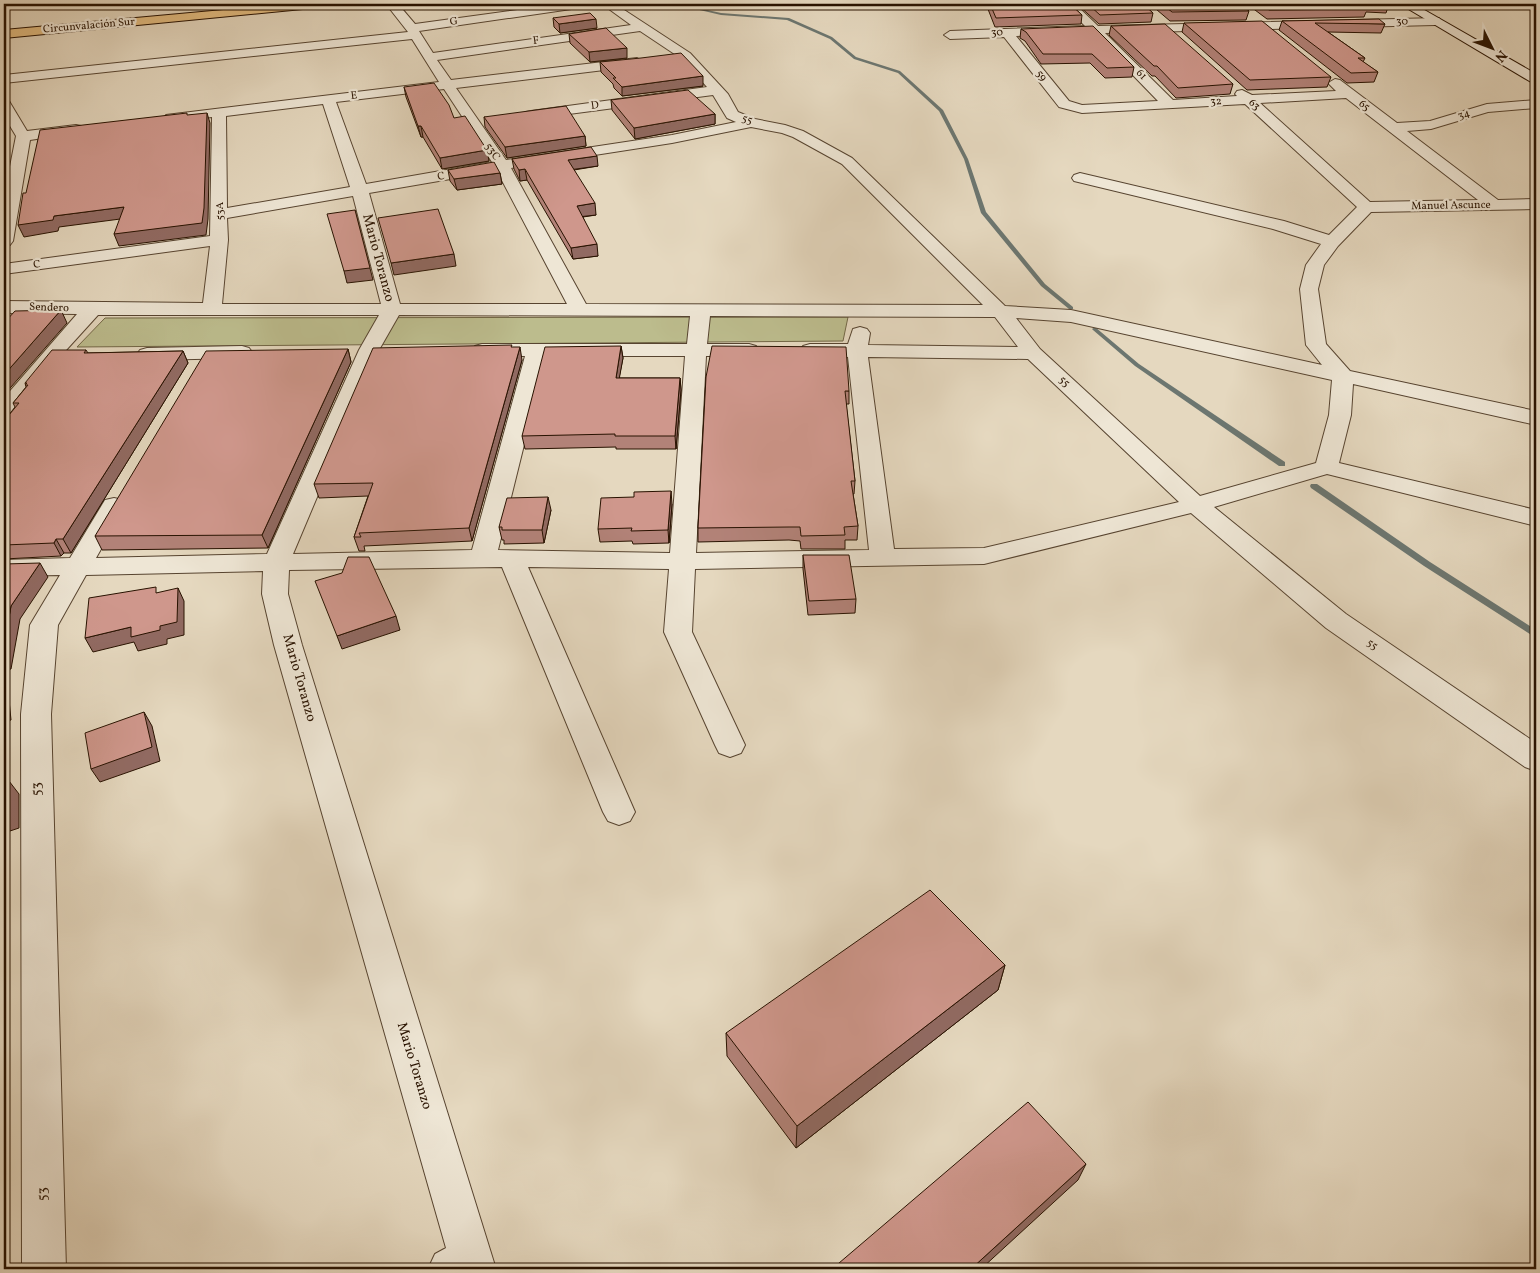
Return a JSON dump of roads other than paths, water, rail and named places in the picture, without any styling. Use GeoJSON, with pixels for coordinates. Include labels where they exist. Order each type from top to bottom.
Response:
{"type":"FeatureCollection","features":[{"type":"Feature","properties":{"kind":"highway","name":"Circunvalación Sur"},"geometry":{"type":"LineString","coordinates":[[4,29],[269,4]]}},
{"type":"Feature","properties":{"kind":"highway","name":"Circunvalación Sur"},"geometry":{"type":"LineString","coordinates":[[4,34],[323,4]]}},
{"type":"Feature","properties":{"kind":"street","name":"53C"},"geometry":{"type":"LineString","coordinates":[[392,4],[414,31],[472,123],[502,166],[578,310]]}},
{"type":"Feature","properties":{"kind":"street","name":"G"},"geometry":{"type":"LineString","coordinates":[[4,79],[414,31],[585,4]]}},
{"type":"Feature","properties":{"kind":"street","name":"55"},"geometry":{"type":"LineString","coordinates":[[608,4],[642,27],[717,90],[732,114],[751,123],[785,129],[798,134],[847,161],[1000,311],[1033,352],[1196,505],[1336,620],[1536,759]]}},
{"type":"Feature","properties":{"kind":"street","name":"61"},"geometry":{"type":"LineString","coordinates":[[1069,4],[1170,105]]}},
{"type":"Feature","properties":{"kind":"street"},"geometry":{"type":"LineString","coordinates":[[1406,4],[1536,79]]}},
{"type":"Feature","properties":{"kind":"street"},"geometry":{"type":"LineString","coordinates":[[1243,9],[1276,36]]}},
{"type":"Feature","properties":{"kind":"street"},"geometry":{"type":"LineString","coordinates":[[1154,15],[1181,39]]}},
{"type":"Feature","properties":{"kind":"street","name":"30"},"geometry":{"type":"LineString","coordinates":[[950,35],[1262,24],[1435,21]]}},
{"type":"Feature","properties":{"kind":"street","name":"F"},"geometry":{"type":"LineString","coordinates":[[430,57],[642,27]]}},
{"type":"Feature","properties":{"kind":"street","name":"59"},"geometry":{"type":"LineString","coordinates":[[1007,33],[1064,104],[1082,108]]}},
{"type":"Feature","properties":{"kind":"street","name":"E"},"geometry":{"type":"LineString","coordinates":[[160,119],[648,60]]}},
{"type":"Feature","properties":{"kind":"street","name":"65"},"geometry":{"type":"LineString","coordinates":[[1327,77],[1495,205]]}},
{"type":"Feature","properties":{"kind":"street","name":"63"},"geometry":{"type":"LineString","coordinates":[[1229,82],[1366,207]]}},
{"type":"Feature","properties":{"kind":"street","name":"D"},"geometry":{"type":"LineString","coordinates":[[520,117],[717,90]]}},
{"type":"Feature","properties":{"kind":"street","name":"32"},"geometry":{"type":"LineString","coordinates":[[1082,108],[1170,105],[1348,94]]}},
{"type":"Feature","properties":{"kind":"street","name":"Mario Toranzo"},"geometry":{"type":"LineString","coordinates":[[328,99],[360,191],[392,310],[369,350],[276,564],[275,594],[465,1266]]}},
{"type":"Feature","properties":{"kind":"street"},"geometry":{"type":"LineString","coordinates":[[4,104],[23,136],[4,241]]}},
{"type":"Feature","properties":{"kind":"street","name":"34"},"geometry":{"type":"LineString","coordinates":[[1392,128],[1431,125],[1487,108],[1536,104]]}},
{"type":"Feature","properties":{"kind":"street","name":"53A"},"geometry":{"type":"LineString","coordinates":[[212,310],[220,240],[219,112]]}},
{"type":"Feature","properties":{"kind":"street"},"geometry":{"type":"LineString","coordinates":[[472,123],[491,120]]}},
{"type":"Feature","properties":{"kind":"street","name":"C"},"geometry":{"type":"LineString","coordinates":[[220,214],[672,139],[751,123]]}},
{"type":"Feature","properties":{"kind":"street"},"geometry":{"type":"LineString","coordinates":[[23,136],[92,127]]}},
{"type":"Feature","properties":{"kind":"street"},"geometry":{"type":"LineString","coordinates":[[1080,178],[1278,225],[1332,242]]}},
{"type":"Feature","properties":{"kind":"street","name":"Manuel Ascunce"},"geometry":{"type":"LineString","coordinates":[[1366,207],[1536,204]]}},
{"type":"Feature","properties":{"kind":"street"},"geometry":{"type":"LineString","coordinates":[[1326,467],[1340,415],[1342,376],[1316,344],[1309,288],[1315,265],[1332,242],[1366,207]]}},
{"type":"Feature","properties":{"kind":"street","name":"C"},"geometry":{"type":"LineString","coordinates":[[4,270],[220,240]]}},
{"type":"Feature","properties":{"kind":"street","name":"Sendero"},"geometry":{"type":"LineString","coordinates":[[4,307],[212,310],[701,309],[1000,311],[1071,316],[1536,418]]}},
{"type":"Feature","properties":{"kind":"street"},"geometry":{"type":"LineString","coordinates":[[4,412],[51,355],[93,309]]}},
{"type":"Feature","properties":{"kind":"street"},"geometry":{"type":"LineString","coordinates":[[701,309],[696,350],[678,632],[730,745]]}},
{"type":"Feature","properties":{"kind":"street"},"geometry":{"type":"LineString","coordinates":[[865,310],[857,350],[883,559]]}},
{"type":"Feature","properties":{"kind":"street"},"geometry":{"type":"LineString","coordinates":[[468,350],[1033,352]]}},
{"type":"Feature","properties":{"kind":"street"},"geometry":{"type":"LineString","coordinates":[[483,558],[537,350]]}},
{"type":"Feature","properties":{"kind":"street"},"geometry":{"type":"LineString","coordinates":[[128,354],[198,366],[264,352]]}},
{"type":"Feature","properties":{"kind":"street"},"geometry":{"type":"LineString","coordinates":[[51,355],[80,354]]}},
{"type":"Feature","properties":{"kind":"street"},"geometry":{"type":"LineString","coordinates":[[4,568],[276,564],[483,558],[512,560],[682,561],[984,556],[1196,505],[1326,467],[1536,518]]}},
{"type":"Feature","properties":{"kind":"street","name":"53"},"geometry":{"type":"LineString","coordinates":[[44,1269],[36,714],[44,625],[128,481]]}},
{"type":"Feature","properties":{"kind":"street"},"geometry":{"type":"LineString","coordinates":[[512,560],[619,812]]}},
{"type":"Feature","properties":{"kind":"waterway"},"geometry":{"type":"LineString","coordinates":[[676,4],[721,14],[788,19],[831,38],[855,58],[899,72],[941,110],[966,159],[983,212],[1043,285],[1071,308]]}},
{"type":"Feature","properties":{"kind":"waterway"},"geometry":{"type":"LineString","coordinates":[[1095,329],[1137,365],[1282,464]]}},
{"type":"Feature","properties":{"kind":"waterway"},"geometry":{"type":"LineString","coordinates":[[1314,486],[1427,564],[1536,634]]}}]}
